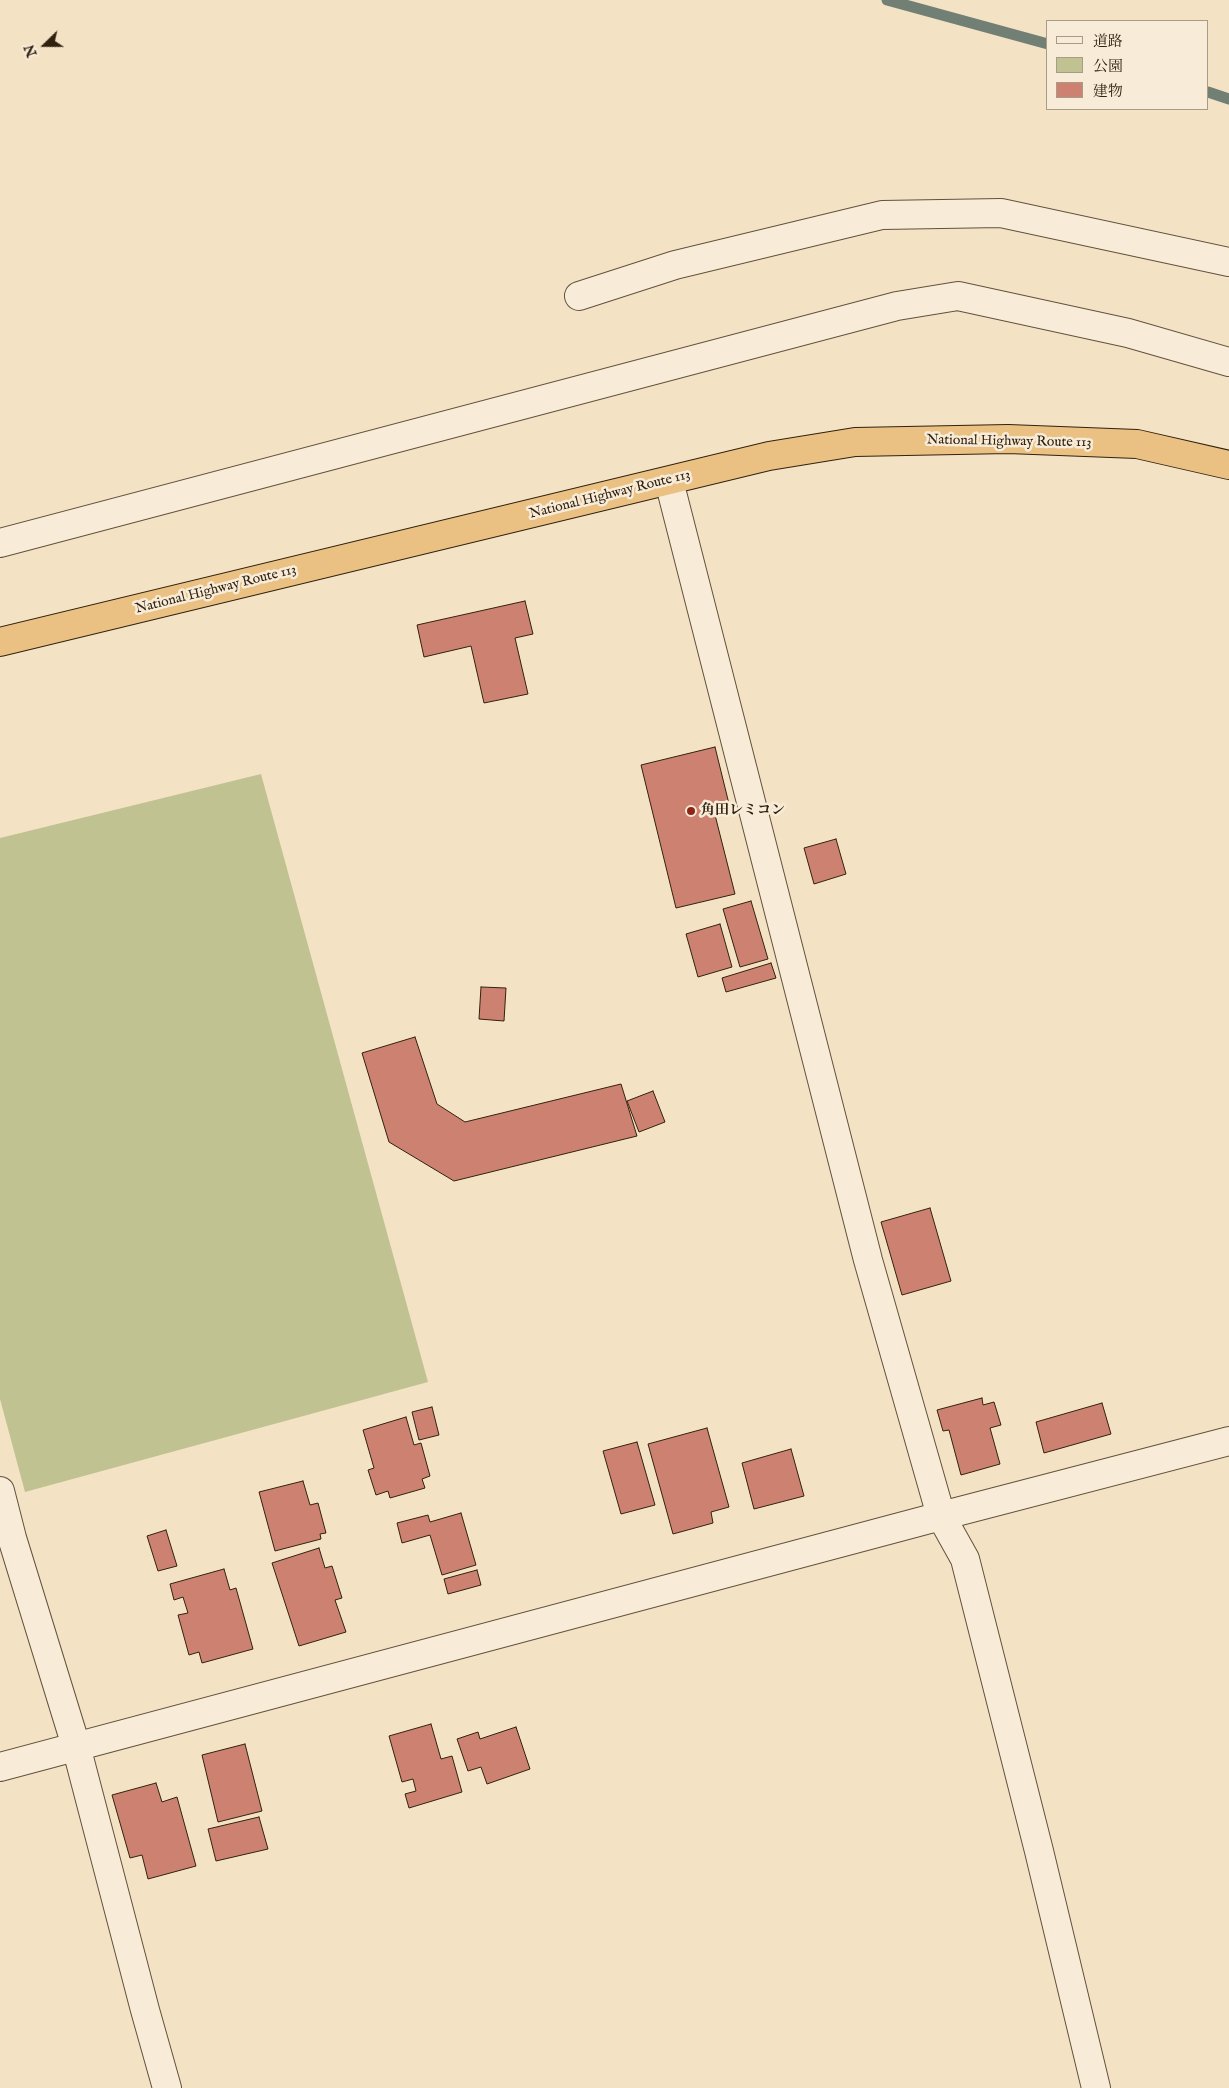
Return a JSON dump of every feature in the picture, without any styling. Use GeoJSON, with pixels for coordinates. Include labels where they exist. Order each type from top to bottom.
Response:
{"type":"FeatureCollection","features":[{"type":"Feature","properties":{"kind":"highway","name":"National Highway Route 113"},"geometry":{"type":"LineString","coordinates":[[0,642],[769,456],[855,442],[1008,439],[1137,444],[1229,465]]}},
{"type":"Feature","properties":{"kind":"street"},"geometry":{"type":"LineString","coordinates":[[579,296],[675,265],[882,215],[1001,213],[1229,262]]}},
{"type":"Feature","properties":{"kind":"street"},"geometry":{"type":"LineString","coordinates":[[0,543],[897,306],[958,296],[1128,333],[1229,362]]}},
{"type":"Feature","properties":{"kind":"street"},"geometry":{"type":"LineString","coordinates":[[669,481],[868,1260],[941,1516],[965,1559],[1039,1851],[1096,2088]]}},
{"type":"Feature","properties":{"kind":"street"},"geometry":{"type":"LineString","coordinates":[[0,1767],[1229,1441]]}},
{"type":"Feature","properties":{"kind":"street"},"geometry":{"type":"LineString","coordinates":[[0,1492],[12,1538],[76,1746],[142,2001],[167,2088]]}},
{"type":"Feature","properties":{"kind":"green space"},"geometry":{"type":"Polygon","coordinates":[[[261,774],[428,1382],[25,1492],[0,1399],[0,838],[261,774]]]}},
{"type":"Feature","properties":{"kind":"building"},"geometry":{"type":"Polygon","coordinates":[[[525,601],[533,634],[515,638],[528,694],[484,703],[471,646],[424,657],[417,625],[525,601]]]}},
{"type":"Feature","properties":{"kind":"building"},"geometry":{"type":"Polygon","coordinates":[[[715,747],[730,808],[714,811],[735,894],[676,908],[641,765],[715,747]]]}},
{"type":"Feature","properties":{"kind":"building"},"geometry":{"type":"Polygon","coordinates":[[[836,839],[846,874],[814,884],[804,848],[836,839]]]}},
{"type":"Feature","properties":{"kind":"building"},"geometry":{"type":"Polygon","coordinates":[[[751,901],[768,959],[740,967],[723,909],[751,901]]]}},
{"type":"Feature","properties":{"kind":"building"},"geometry":{"type":"Polygon","coordinates":[[[720,924],[732,967],[698,977],[686,934],[720,924]]]}},
{"type":"Feature","properties":{"kind":"building"},"geometry":{"type":"Polygon","coordinates":[[[771,963],[776,978],[726,992],[722,978],[771,963]]]}},
{"type":"Feature","properties":{"kind":"building"},"geometry":{"type":"Polygon","coordinates":[[[481,987],[506,988],[504,1021],[479,1019],[481,987]]]}},
{"type":"Feature","properties":{"kind":"building"},"geometry":{"type":"Polygon","coordinates":[[[415,1037],[437,1104],[465,1122],[621,1084],[637,1136],[454,1181],[389,1142],[362,1053],[415,1037]]]}},
{"type":"Feature","properties":{"kind":"building"},"geometry":{"type":"Polygon","coordinates":[[[653,1091],[665,1122],[639,1132],[627,1101],[653,1091]]]}},
{"type":"Feature","properties":{"kind":"building"},"geometry":{"type":"Polygon","coordinates":[[[930,1208],[951,1281],[902,1295],[881,1222],[930,1208]]]}},
{"type":"Feature","properties":{"kind":"building"},"geometry":{"type":"Polygon","coordinates":[[[982,1398],[983,1405],[994,1402],[1001,1425],[990,1428],[1000,1464],[961,1475],[949,1430],[943,1431],[937,1410],[982,1398]]]}},
{"type":"Feature","properties":{"kind":"building"},"geometry":{"type":"Polygon","coordinates":[[[1102,1403],[1111,1434],[1044,1453],[1036,1422],[1102,1403]]]}},
{"type":"Feature","properties":{"kind":"building"},"geometry":{"type":"Polygon","coordinates":[[[432,1407],[439,1435],[419,1440],[412,1412],[432,1407]]]}},
{"type":"Feature","properties":{"kind":"building"},"geometry":{"type":"Polygon","coordinates":[[[406,1417],[414,1445],[421,1443],[430,1476],[422,1479],[425,1488],[390,1498],[388,1491],[376,1495],[368,1470],[374,1468],[363,1430],[406,1417]]]}},
{"type":"Feature","properties":{"kind":"building"},"geometry":{"type":"Polygon","coordinates":[[[707,1428],[729,1507],[711,1512],[713,1523],[673,1534],[648,1444],[707,1428]]]}},
{"type":"Feature","properties":{"kind":"building"},"geometry":{"type":"Polygon","coordinates":[[[637,1442],[655,1505],[621,1514],[603,1451],[637,1442]]]}},
{"type":"Feature","properties":{"kind":"building"},"geometry":{"type":"Polygon","coordinates":[[[791,1449],[804,1496],[754,1509],[742,1463],[791,1449]]]}},
{"type":"Feature","properties":{"kind":"building"},"geometry":{"type":"Polygon","coordinates":[[[303,1481],[310,1505],[318,1503],[326,1533],[320,1534],[321,1539],[275,1551],[259,1492],[303,1481]]]}},
{"type":"Feature","properties":{"kind":"building"},"geometry":{"type":"Polygon","coordinates":[[[461,1513],[476,1565],[442,1575],[430,1535],[402,1543],[397,1523],[428,1515],[430,1522],[461,1513]]]}},
{"type":"Feature","properties":{"kind":"building"},"geometry":{"type":"Polygon","coordinates":[[[166,1530],[177,1566],[158,1571],[147,1536],[166,1530]]]}},
{"type":"Feature","properties":{"kind":"building"},"geometry":{"type":"Polygon","coordinates":[[[319,1548],[325,1568],[332,1566],[342,1598],[335,1600],[346,1632],[299,1646],[272,1563],[319,1548]]]}},
{"type":"Feature","properties":{"kind":"building"},"geometry":{"type":"Polygon","coordinates":[[[224,1569],[230,1590],[236,1588],[253,1649],[202,1663],[199,1652],[189,1655],[178,1615],[188,1613],[183,1597],[174,1600],[170,1584],[224,1569]]]}},
{"type":"Feature","properties":{"kind":"building"},"geometry":{"type":"Polygon","coordinates":[[[477,1570],[481,1585],[448,1594],[444,1579],[477,1570]]]}},
{"type":"Feature","properties":{"kind":"building"},"geometry":{"type":"Polygon","coordinates":[[[431,1724],[441,1759],[452,1756],[462,1792],[409,1808],[405,1794],[416,1791],[413,1779],[402,1782],[389,1736],[431,1724]]]}},
{"type":"Feature","properties":{"kind":"building"},"geometry":{"type":"Polygon","coordinates":[[[516,1727],[530,1769],[487,1784],[481,1767],[468,1771],[457,1739],[478,1732],[480,1739],[516,1727]]]}},
{"type":"Feature","properties":{"kind":"building"},"geometry":{"type":"Polygon","coordinates":[[[245,1744],[262,1811],[218,1822],[202,1755],[245,1744]]]}},
{"type":"Feature","properties":{"kind":"building"},"geometry":{"type":"Polygon","coordinates":[[[156,1783],[162,1802],[177,1797],[196,1866],[148,1879],[142,1855],[130,1858],[112,1795],[156,1783]]]}},
{"type":"Feature","properties":{"kind":"building"},"geometry":{"type":"Polygon","coordinates":[[[259,1817],[268,1849],[216,1861],[208,1829],[259,1817]]]}},
{"type":"Feature","properties":{"kind":"waterway"},"geometry":{"type":"LineString","coordinates":[[887,0],[1046,43]]}},
{"type":"Feature","properties":{"kind":"waterway"},"geometry":{"type":"LineString","coordinates":[[1209,92],[1229,99]]}},
{"type":"Feature","properties":{"kind":"place","name":"角田レミコン"},"geometry":{"type":"Point","coordinates":[691,811]}}]}
